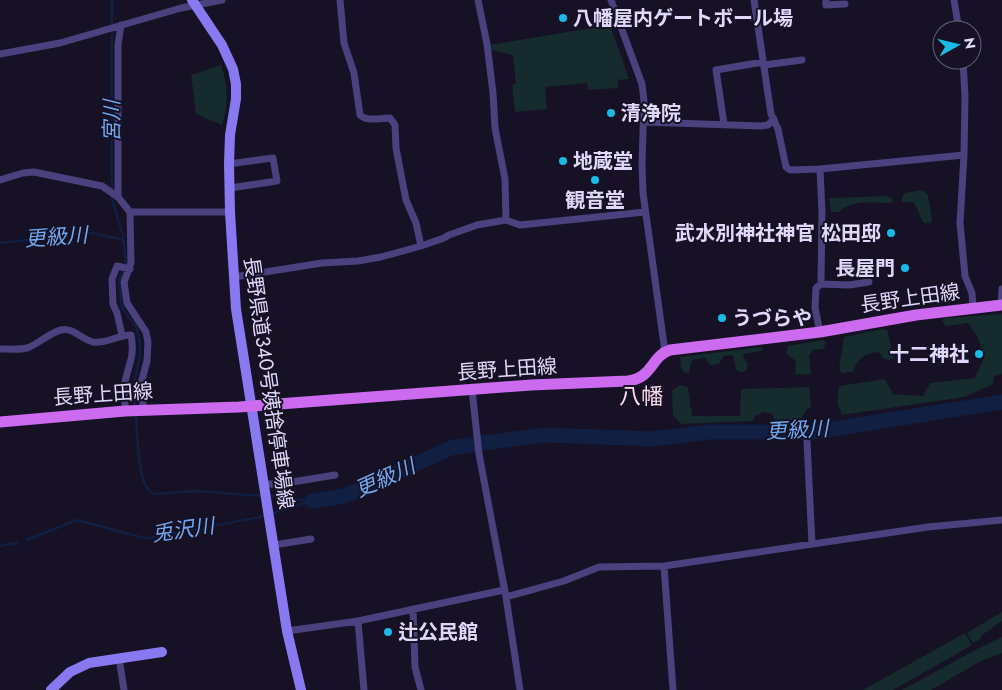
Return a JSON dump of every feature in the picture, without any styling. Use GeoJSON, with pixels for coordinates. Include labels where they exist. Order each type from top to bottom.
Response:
{"type":"FeatureCollection","features":[{"type":"Feature","properties":{"kind":"main road","name":"長野県道340号姨捨停車場線"},"geometry":{"type":"LineString","coordinates":[[194,3],[222,45],[233,69],[236,84],[236,99],[230,135],[229,164],[236,309],[287,631],[298,688]]}},
{"type":"Feature","properties":{"kind":"main road","name":"長野上田線"},"geometry":{"type":"LineString","coordinates":[[0,422],[135,410],[252,406],[633,380],[644,376],[659,356],[665,352],[820,332],[916,315],[1002,306]]}},
{"type":"Feature","properties":{"kind":"main road"},"geometry":{"type":"LineString","coordinates":[[51,690],[76,668],[97,661],[162,652]]}},
{"type":"Feature","properties":{"kind":"street"},"geometry":{"type":"LineString","coordinates":[[0,54],[60,43],[194,3],[222,0]]}},
{"type":"Feature","properties":{"kind":"street"},"geometry":{"type":"LineString","coordinates":[[340,0],[344,44],[354,73],[360,115],[363,118],[390,118],[395,125],[396,148],[406,200],[416,223],[422,246]]}},
{"type":"Feature","properties":{"kind":"street"},"geometry":{"type":"LineString","coordinates":[[478,0],[493,93],[495,128],[505,179],[506,220]]}},
{"type":"Feature","properties":{"kind":"street"},"geometry":{"type":"LineString","coordinates":[[611,0],[642,84],[644,101],[642,164],[645,212],[656,278],[665,352]]}},
{"type":"Feature","properties":{"kind":"street"},"geometry":{"type":"LineString","coordinates":[[754,0],[771,114],[778,129],[786,167],[790,170],[820,169],[964,155]]}},
{"type":"Feature","properties":{"kind":"street"},"geometry":{"type":"LineString","coordinates":[[826,0],[826,5],[845,4]]}},
{"type":"Feature","properties":{"kind":"street"},"geometry":{"type":"LineString","coordinates":[[954,0],[957,20]]}},
{"type":"Feature","properties":{"kind":"street"},"geometry":{"type":"LineString","coordinates":[[118,196],[119,26]]}},
{"type":"Feature","properties":{"kind":"street"},"geometry":{"type":"LineString","coordinates":[[724,124],[716,70],[802,60]]}},
{"type":"Feature","properties":{"kind":"street"},"geometry":{"type":"LineString","coordinates":[[964,70],[964,155],[960,223],[965,276],[972,293],[973,308]]}},
{"type":"Feature","properties":{"kind":"street"},"geometry":{"type":"LineString","coordinates":[[644,122],[761,126],[768,124],[774,119]]}},
{"type":"Feature","properties":{"kind":"street"},"geometry":{"type":"LineString","coordinates":[[229,164],[273,158],[277,181],[230,188]]}},
{"type":"Feature","properties":{"kind":"street"},"geometry":{"type":"LineString","coordinates":[[820,169],[822,284]]}},
{"type":"Feature","properties":{"kind":"street"},"geometry":{"type":"LineString","coordinates":[[0,180],[23,173],[34,172],[102,186],[118,196],[130,212],[129,268],[124,282],[127,303],[146,332],[148,342],[147,361],[135,410]]}},
{"type":"Feature","properties":{"kind":"street"},"geometry":{"type":"LineString","coordinates":[[130,212],[230,212]]}},
{"type":"Feature","properties":{"kind":"street"},"geometry":{"type":"LineString","coordinates":[[234,277],[314,264],[358,261],[381,257],[422,246],[477,226],[506,220],[520,225],[645,212]]}},
{"type":"Feature","properties":{"kind":"street"},"geometry":{"type":"LineString","coordinates":[[122,335],[113,304],[112,278],[117,266],[129,268]]}},
{"type":"Feature","properties":{"kind":"street"},"geometry":{"type":"LineString","coordinates":[[820,332],[815,308],[816,288],[822,284],[849,285],[869,282]]}},
{"type":"Feature","properties":{"kind":"street"},"geometry":{"type":"LineString","coordinates":[[1002,289],[1002,306]]}},
{"type":"Feature","properties":{"kind":"street"},"geometry":{"type":"LineString","coordinates":[[0,349],[28,348],[60,330],[67,329],[83,339],[94,342],[107,342],[122,335],[130,335],[133,346],[132,358],[125,385],[135,410]]}},
{"type":"Feature","properties":{"kind":"street"},"geometry":{"type":"LineString","coordinates":[[472,390],[478,450],[505,594],[520,690]]}},
{"type":"Feature","properties":{"kind":"street"},"geometry":{"type":"LineString","coordinates":[[807,441],[812,544]]}},
{"type":"Feature","properties":{"kind":"street"},"geometry":{"type":"LineString","coordinates":[[265,486],[335,475]]}},
{"type":"Feature","properties":{"kind":"street"},"geometry":{"type":"LineString","coordinates":[[287,631],[358,621],[413,609],[505,594],[564,581],[599,567],[664,566],[928,527],[1002,520]]}},
{"type":"Feature","properties":{"kind":"street"},"geometry":{"type":"LineString","coordinates":[[274,545],[311,539]]}},
{"type":"Feature","properties":{"kind":"street"},"geometry":{"type":"LineString","coordinates":[[664,566],[673,690]]}},
{"type":"Feature","properties":{"kind":"street"},"geometry":{"type":"LineString","coordinates":[[413,609],[416,667],[421,690]]}},
{"type":"Feature","properties":{"kind":"street"},"geometry":{"type":"LineString","coordinates":[[358,621],[364,690]]}},
{"type":"Feature","properties":{"kind":"street"},"geometry":{"type":"LineString","coordinates":[[119,658],[124,690]]}},
{"type":"Feature","properties":{"kind":"green space"},"geometry":{"type":"Polygon","coordinates":[[[610,25],[629,79],[618,80],[618,88],[588,90],[587,83],[545,87],[547,109],[515,112],[512,85],[516,84],[513,55],[491,50],[490,45],[610,25]]]}},
{"type":"Feature","properties":{"kind":"green space"},"geometry":{"type":"Polygon","coordinates":[[[221,65],[227,95],[222,125],[196,114],[191,75],[221,65]]]}},
{"type":"Feature","properties":{"kind":"green space"},"geometry":{"type":"Polygon","coordinates":[[[922,190],[928,195],[932,220],[930,223],[924,223],[914,202],[902,202],[901,200],[904,193],[922,190]]]}},
{"type":"Feature","properties":{"kind":"green space"},"geometry":{"type":"Polygon","coordinates":[[[888,196],[894,200],[891,203],[856,203],[839,212],[831,212],[829,199],[831,198],[888,196]]]}},
{"type":"Feature","properties":{"kind":"green space"},"geometry":{"type":"Polygon","coordinates":[[[1002,314],[1002,374],[994,376],[993,384],[965,397],[842,415],[837,402],[839,386],[885,379],[893,394],[923,396],[930,383],[975,378],[985,356],[976,334],[968,323],[946,326],[942,321],[944,318],[1002,314]]]}},
{"type":"Feature","properties":{"kind":"green space"},"geometry":{"type":"Polygon","coordinates":[[[883,329],[887,330],[894,358],[889,360],[883,358],[879,352],[870,354],[859,360],[853,372],[842,373],[839,369],[844,337],[883,329]]]}},
{"type":"Feature","properties":{"kind":"green space"},"geometry":{"type":"Polygon","coordinates":[[[824,340],[826,343],[823,349],[813,350],[809,356],[811,375],[795,374],[796,361],[786,354],[788,346],[824,340]]]}},
{"type":"Feature","properties":{"kind":"green space"},"geometry":{"type":"Polygon","coordinates":[[[762,347],[761,351],[744,354],[743,357],[748,364],[746,371],[736,370],[733,355],[724,356],[715,365],[710,365],[705,358],[692,360],[689,373],[685,373],[681,368],[680,357],[762,347]]]}},
{"type":"Feature","properties":{"kind":"green space"},"geometry":{"type":"Polygon","coordinates":[[[680,385],[688,387],[692,416],[740,416],[741,389],[809,387],[811,407],[806,410],[801,420],[774,421],[773,414],[764,412],[755,416],[753,421],[681,424],[673,415],[672,390],[680,385]]]}},
{"type":"Feature","properties":{"kind":"green space"},"geometry":{"type":"Polygon","coordinates":[[[1002,612],[1002,621],[973,643],[967,633],[1002,612]]]}},
{"type":"Feature","properties":{"kind":"green space"},"geometry":{"type":"Polygon","coordinates":[[[965,633],[972,645],[893,690],[863,690],[965,633]]]}},
{"type":"Feature","properties":{"kind":"green space"},"geometry":{"type":"Polygon","coordinates":[[[1002,637],[1002,653],[981,661],[931,690],[902,690],[977,649],[1002,637]]]}},
{"type":"Feature","properties":{"kind":"waterway","name":"宮川"},"geometry":{"type":"LineString","coordinates":[[112,0],[112,200],[123,235],[126,261],[119,281],[122,308],[136,326],[140,342],[140,356],[133,389],[135,407]]}},
{"type":"Feature","properties":{"kind":"waterway","name":"更級川"},"geometry":{"type":"LineString","coordinates":[[0,243],[27,240],[44,235],[92,233],[124,240]]}},
{"type":"Feature","properties":{"kind":"waterway","name":"更級川"},"geometry":{"type":"LineString","coordinates":[[312,501],[345,496],[451,448],[483,443],[545,435],[654,439],[708,432],[814,432],[1002,402]]}},
{"type":"Feature","properties":{"kind":"waterway","name":"更級川"},"geometry":{"type":"LineString","coordinates":[[136,415],[138,453],[142,474],[144,482],[151,492],[156,494],[195,491],[264,496]]}},
{"type":"Feature","properties":{"kind":"waterway","name":"更級川"},"geometry":{"type":"LineString","coordinates":[[269,496],[312,501]]}},
{"type":"Feature","properties":{"kind":"waterway","name":"兎沢川"},"geometry":{"type":"LineString","coordinates":[[271,514],[308,502]]}},
{"type":"Feature","properties":{"kind":"waterway","name":"兎沢川"},"geometry":{"type":"LineString","coordinates":[[26,540],[77,520],[150,538],[265,516]]}},
{"type":"Feature","properties":{"kind":"waterway","name":"兎沢川"},"geometry":{"type":"LineString","coordinates":[[0,546],[17,543]]}},
{"type":"Feature","properties":{"kind":"place","name":"八幡屋内ゲートボール場"},"geometry":{"type":"Point","coordinates":[563,18]}},
{"type":"Feature","properties":{"kind":"place","name":"清浄院"},"geometry":{"type":"Point","coordinates":[611,113]}},
{"type":"Feature","properties":{"kind":"place","name":"地蔵堂"},"geometry":{"type":"Point","coordinates":[563,161]}},
{"type":"Feature","properties":{"kind":"place","name":"観音堂"},"geometry":{"type":"Point","coordinates":[595,180]}},
{"type":"Feature","properties":{"kind":"place","name":"武水別神社神官 松田邸"},"geometry":{"type":"Point","coordinates":[891,233]}},
{"type":"Feature","properties":{"kind":"place","name":"長屋門"},"geometry":{"type":"Point","coordinates":[905,268]}},
{"type":"Feature","properties":{"kind":"place","name":"うづらや"},"geometry":{"type":"Point","coordinates":[722,318]}},
{"type":"Feature","properties":{"kind":"place","name":"十二神社"},"geometry":{"type":"Point","coordinates":[979,354]}},
{"type":"Feature","properties":{"kind":"place","name":"辻公民館"},"geometry":{"type":"Point","coordinates":[388,632]}},
{"type":"Feature","properties":{"kind":"district","name":"八幡"},"geometry":{"type":"Point","coordinates":[641,396]}}]}
